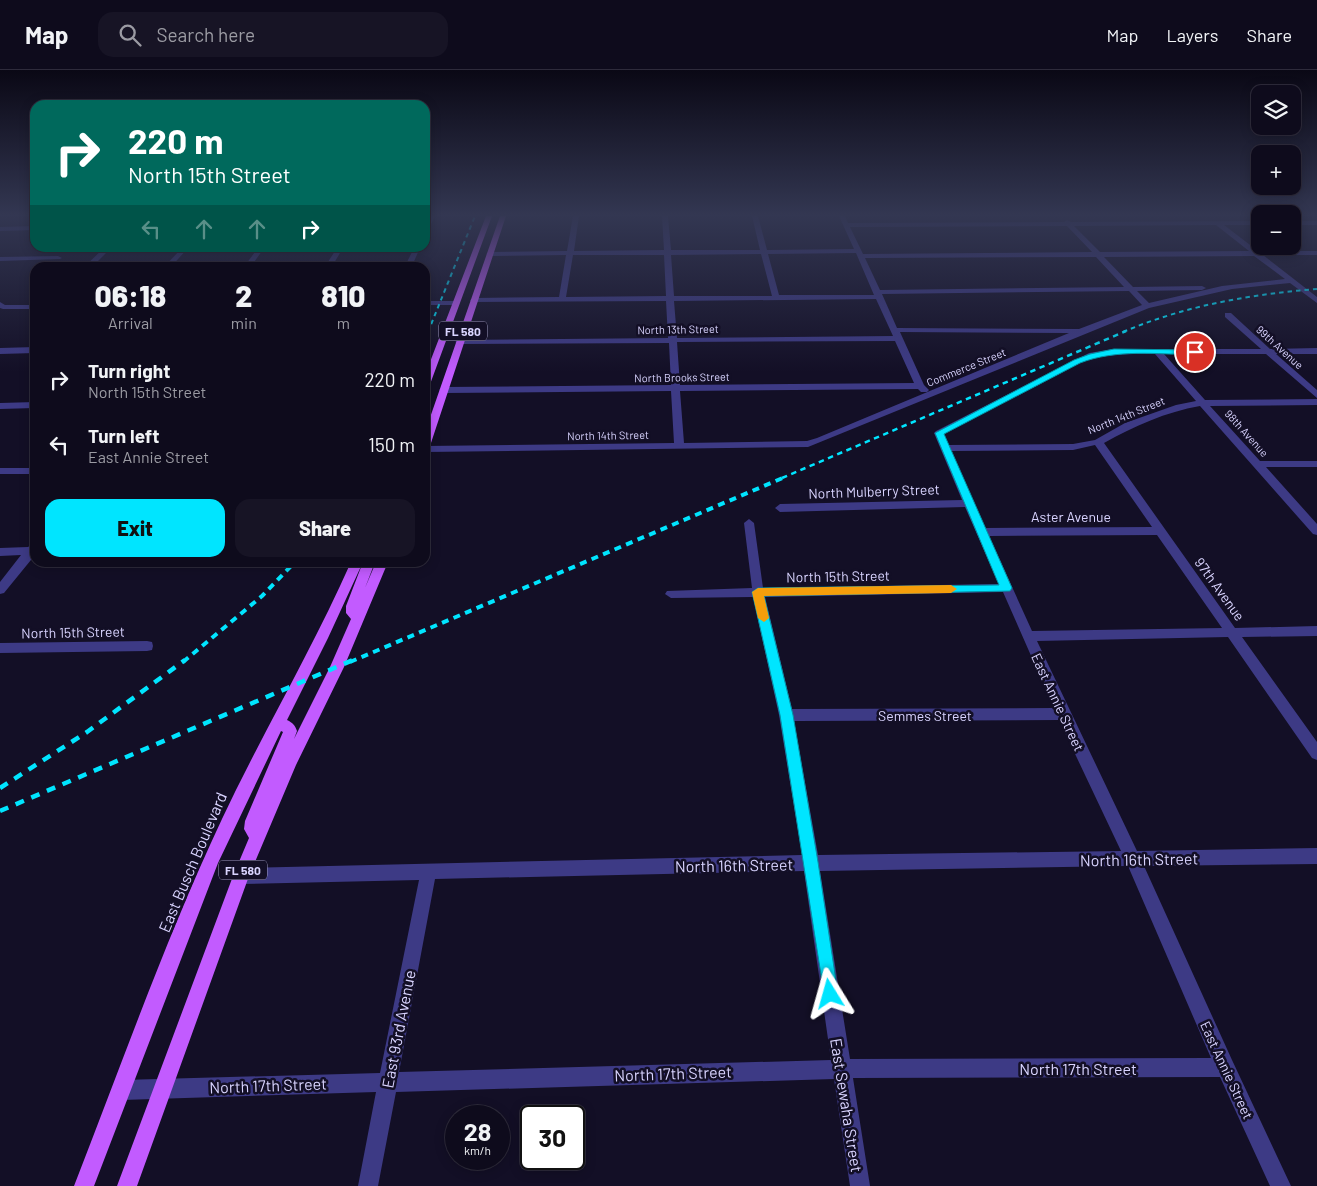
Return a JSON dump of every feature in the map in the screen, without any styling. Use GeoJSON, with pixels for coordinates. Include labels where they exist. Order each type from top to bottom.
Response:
{"type":"FeatureCollection","features":[{"type":"Feature","properties":{"kind":"main road","name":"FL 580"},"geometry":{"type":"LineString","coordinates":[[430,373],[470,268]]}},
{"type":"Feature","properties":{"kind":"main road"},"geometry":{"type":"LineString","coordinates":[[474,268],[475,272],[469,290],[474,300]]}},
{"type":"Feature","properties":{"kind":"main road","name":"FL 580"},"geometry":{"type":"LineString","coordinates":[[430,433],[485,268]]}},
{"type":"Feature","properties":{"kind":"main road"},"geometry":{"type":"LineString","coordinates":[[456,303],[461,310],[461,316],[454,340],[459,342]]}},
{"type":"Feature","properties":{"kind":"main road"},"geometry":{"type":"LineString","coordinates":[[444,334],[449,347],[437,379],[437,385],[444,390]]}},
{"type":"Feature","properties":{"kind":"main road","name":"East Busch Boulevard"},"geometry":{"type":"LineString","coordinates":[[84,1186],[211,863],[259,760],[333,617],[355,567]]}},
{"type":"Feature","properties":{"kind":"main road"},"geometry":{"type":"LineString","coordinates":[[359,618],[352,613],[352,606],[367,567]]}},
{"type":"Feature","properties":{"kind":"main road","name":"FL 580"},"geometry":{"type":"LineString","coordinates":[[127,1186],[241,876],[289,763],[359,618],[380,567]]}},
{"type":"Feature","properties":{"kind":"main road"},"geometry":{"type":"LineString","coordinates":[[258,837],[252,829],[252,821],[290,731],[289,728],[278,723]]}},
{"type":"Feature","properties":{"kind":"street"},"geometry":{"type":"LineString","coordinates":[[562,300],[567,268]]}},
{"type":"Feature","properties":{"kind":"street"},"geometry":{"type":"LineString","coordinates":[[669,268],[679,446]]}},
{"type":"Feature","properties":{"kind":"street"},"geometry":{"type":"LineString","coordinates":[[768,268],[776,298]]}},
{"type":"Feature","properties":{"kind":"street"},"geometry":{"type":"LineString","coordinates":[[866,268],[920,386],[928,394]]}},
{"type":"Feature","properties":{"kind":"street"},"geometry":{"type":"LineString","coordinates":[[1111,268],[1147,306]]}},
{"type":"Feature","properties":{"kind":"street"},"geometry":{"type":"LineString","coordinates":[[1275,268],[1317,301]]}},
{"type":"Feature","properties":{"kind":"street"},"geometry":{"type":"LineString","coordinates":[[474,300],[776,298],[878,294],[1229,288],[1291,281]]}},
{"type":"Feature","properties":{"kind":"street","name":"Commerce Street"},"geometry":{"type":"LineString","coordinates":[[792,445],[820,440],[928,394],[1147,306],[1229,288]]}},
{"type":"Feature","properties":{"kind":"street"},"geometry":{"type":"LineString","coordinates":[[430,303],[456,303]]}},
{"type":"Feature","properties":{"kind":"street"},"geometry":{"type":"LineString","coordinates":[[1,307],[30,306]]}},
{"type":"Feature","properties":{"kind":"street","name":"99th Avenue"},"geometry":{"type":"LineString","coordinates":[[1228,315],[1317,395]]}},
{"type":"Feature","properties":{"kind":"street","name":"North 13th Street"},"geometry":{"type":"LineString","coordinates":[[459,342],[673,340],[1082,331]]}},
{"type":"Feature","properties":{"kind":"street"},"geometry":{"type":"LineString","coordinates":[[0,351],[30,350]]}},
{"type":"Feature","properties":{"kind":"street"},"geometry":{"type":"LineString","coordinates":[[944,448],[939,433],[1092,355],[1114,352],[1317,351]]}},
{"type":"Feature","properties":{"kind":"street","name":"98th Avenue"},"geometry":{"type":"LineString","coordinates":[[1158,353],[1317,531]]}},
{"type":"Feature","properties":{"kind":"street","name":"North Brooks Street"},"geometry":{"type":"LineString","coordinates":[[444,390],[920,386]]}},
{"type":"Feature","properties":{"kind":"street","name":"North 14th Street"},"geometry":{"type":"LineString","coordinates":[[944,448],[1073,447],[1098,442],[1137,422],[1179,406],[1202,403],[1317,402]]}},
{"type":"Feature","properties":{"kind":"street"},"geometry":{"type":"LineString","coordinates":[[0,406],[30,406]]}},
{"type":"Feature","properties":{"kind":"street","name":"97th Avenue"},"geometry":{"type":"LineString","coordinates":[[1098,442],[1234,633],[1317,754]]}},
{"type":"Feature","properties":{"kind":"street","name":"North 14th Street"},"geometry":{"type":"LineString","coordinates":[[430,448],[792,445]]}},
{"type":"Feature","properties":{"kind":"street","name":"East Annie Street"},"geometry":{"type":"LineString","coordinates":[[944,448],[1063,714],[1133,860],[1225,1067],[1281,1186]]}},
{"type":"Feature","properties":{"kind":"street"},"geometry":{"type":"LineString","coordinates":[[1258,464],[1317,464]]}},
{"type":"Feature","properties":{"kind":"street"},"geometry":{"type":"LineString","coordinates":[[0,471],[30,471]]}},
{"type":"Feature","properties":{"kind":"street","name":"North Mulberry Street"},"geometry":{"type":"LineString","coordinates":[[780,508],[969,503]]}},
{"type":"Feature","properties":{"kind":"street","name":"East Sewaha Street"},"geometry":{"type":"LineString","coordinates":[[749,522],[758,592],[786,715],[811,862],[860,1186]]}},
{"type":"Feature","properties":{"kind":"street","name":"Aster Avenue"},"geometry":{"type":"LineString","coordinates":[[982,532],[1160,531]]}},
{"type":"Feature","properties":{"kind":"street"},"geometry":{"type":"LineString","coordinates":[[0,552],[30,549]]}},
{"type":"Feature","properties":{"kind":"street"},"geometry":{"type":"LineString","coordinates":[[0,590],[30,554]]}},
{"type":"Feature","properties":{"kind":"street","name":"North 15th Street"},"geometry":{"type":"LineString","coordinates":[[671,594],[1006,588]]}},
{"type":"Feature","properties":{"kind":"street"},"geometry":{"type":"LineString","coordinates":[[1028,636],[1317,631]]}},
{"type":"Feature","properties":{"kind":"street","name":"North 15th Street"},"geometry":{"type":"LineString","coordinates":[[0,648],[147,646]]}},
{"type":"Feature","properties":{"kind":"street","name":"Semmes Street"},"geometry":{"type":"LineString","coordinates":[[786,715],[1063,714]]}},
{"type":"Feature","properties":{"kind":"street","name":"North 16th Street"},"geometry":{"type":"LineString","coordinates":[[241,876],[811,862],[1133,860],[1317,856]]}},
{"type":"Feature","properties":{"kind":"street","name":"East 93rd Avenue"},"geometry":{"type":"LineString","coordinates":[[368,1186],[428,872]]}},
{"type":"Feature","properties":{"kind":"street","name":"North 17th Street"},"geometry":{"type":"LineString","coordinates":[[122,1090],[841,1069],[1225,1067]]}},
{"type":"Feature","properties":{"kind":"railway"},"geometry":{"type":"LineString","coordinates":[[430,327],[454,268]]}},
{"type":"Feature","properties":{"kind":"railway"},"geometry":{"type":"LineString","coordinates":[[1123,332],[1194,308],[1267,294],[1317,289]]}},
{"type":"Feature","properties":{"kind":"railway"},"geometry":{"type":"LineString","coordinates":[[782,478],[1126,331]]}},
{"type":"Feature","properties":{"kind":"railway"},"geometry":{"type":"LineString","coordinates":[[350,662],[785,477]]}},
{"type":"Feature","properties":{"kind":"railway"},"geometry":{"type":"LineString","coordinates":[[183,662],[262,596],[290,567]]}},
{"type":"Feature","properties":{"kind":"railway"},"geometry":{"type":"LineString","coordinates":[[0,788],[87,732],[185,660]]}},
{"type":"Feature","properties":{"kind":"railway"},"geometry":{"type":"LineString","coordinates":[[0,811],[353,660]]}},
{"type":"Feature","properties":{"kind":"slow traffic"},"geometry":{"type":"LineString","coordinates":[[764,618],[758,592],[951,589]]}},
{"type":"Feature","properties":{"kind":"route"},"geometry":{"type":"LineString","coordinates":[[830,994],[811,862],[786,715],[758,592],[1006,588],[939,433],[1092,355],[1114,352],[1195,352]]}}]}
